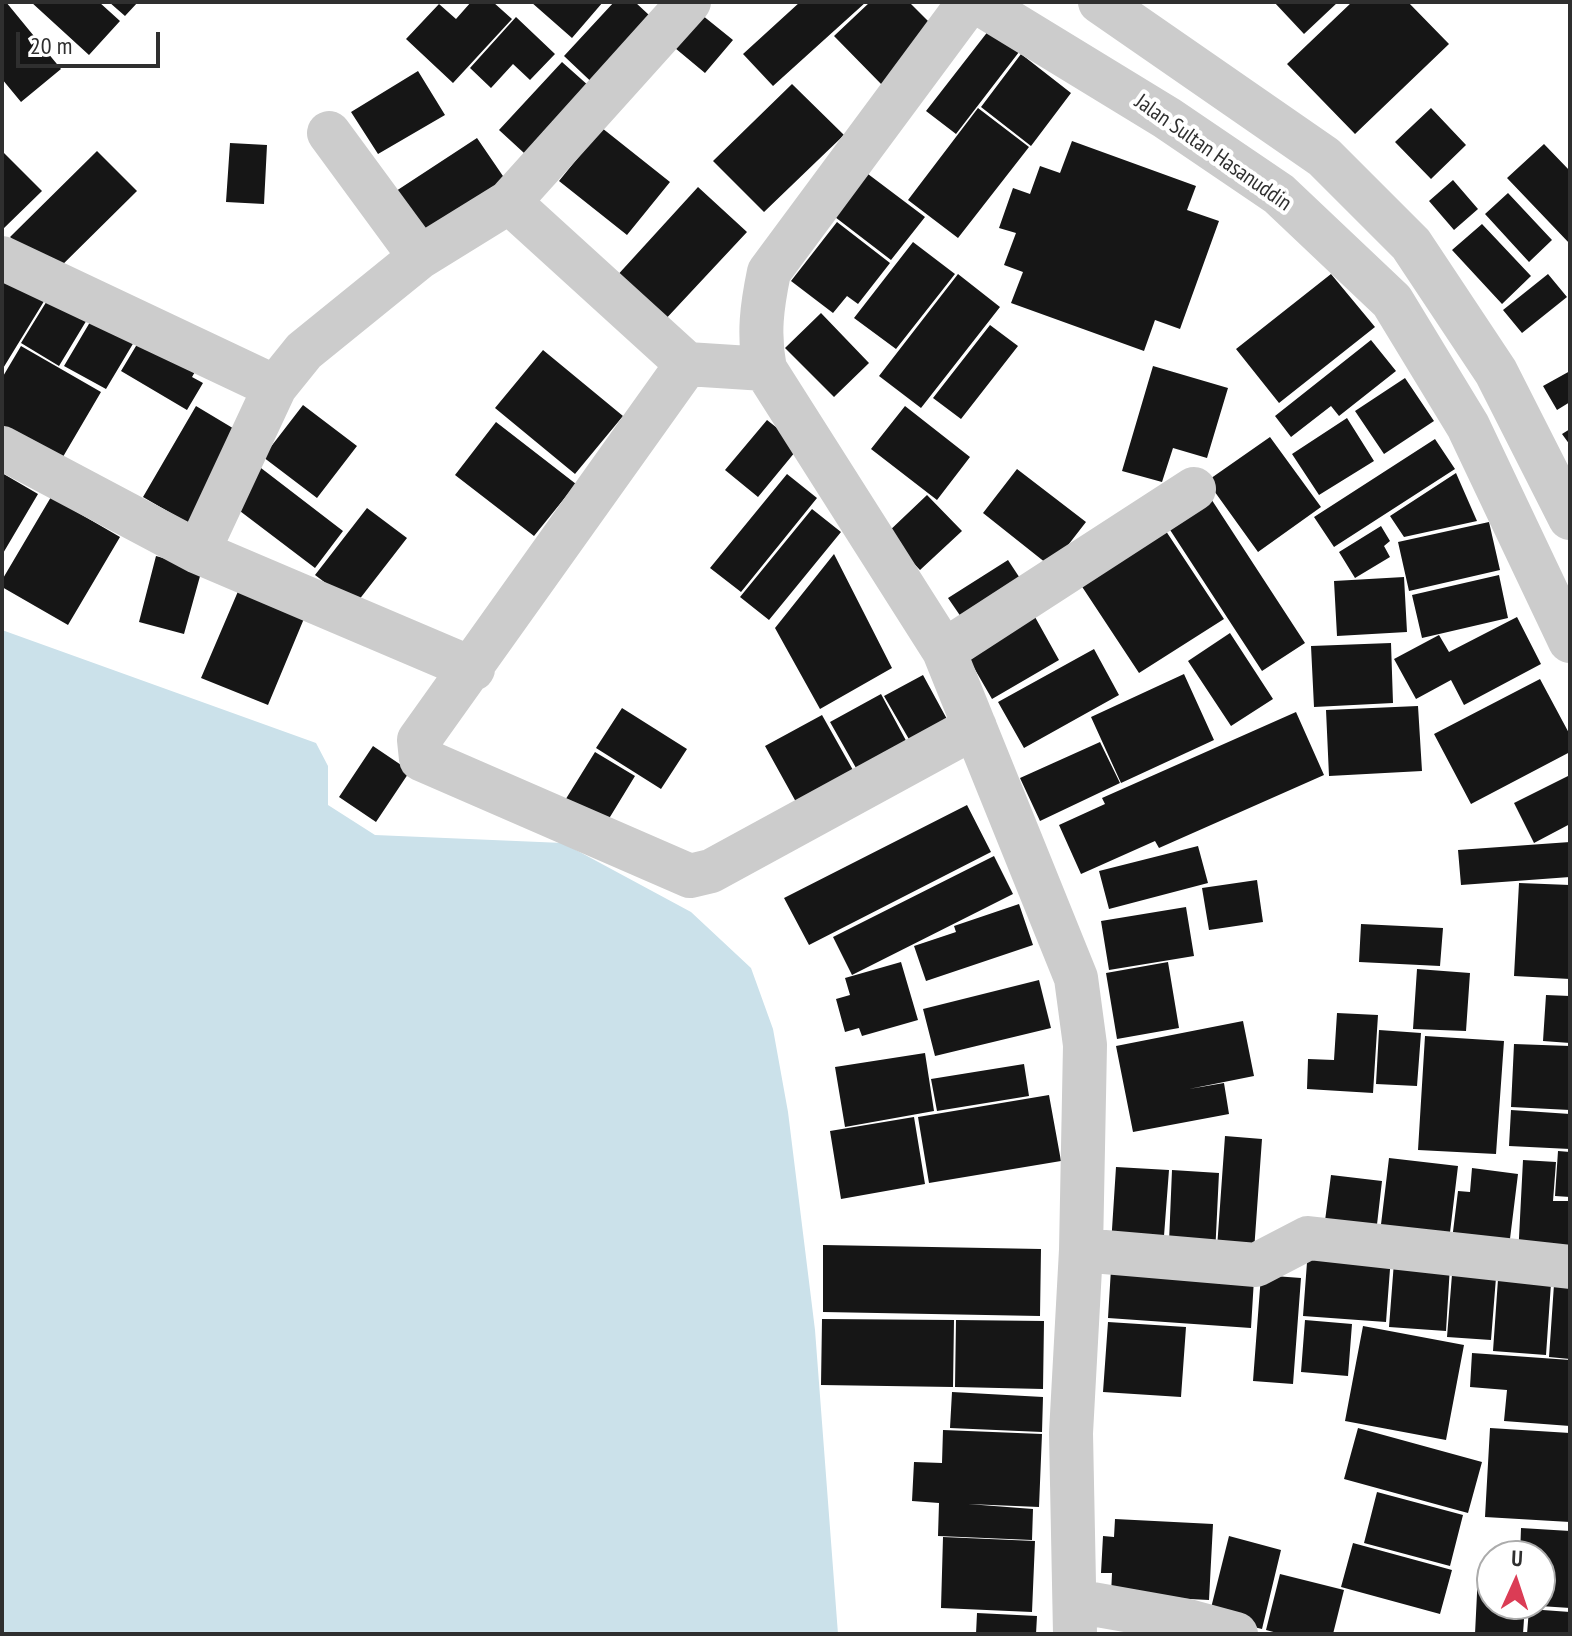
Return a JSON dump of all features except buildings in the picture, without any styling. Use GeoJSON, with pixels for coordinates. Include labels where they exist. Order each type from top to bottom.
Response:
{"type":"FeatureCollection","features":[{"type":"Feature","properties":{"kind":"street"},"geometry":{"type":"LineString","coordinates":[[198,552],[275,387],[304,351],[420,257],[509,202],[689,2]]}},
{"type":"Feature","properties":{"kind":"street"},"geometry":{"type":"LineString","coordinates":[[969,2],[769,272],[761,309],[759,342],[765,369],[944,651],[1076,978],[1083,1007],[1081,1250],[1071,1433],[1075,1618],[1130,1609],[1236,1634]]}},
{"type":"Feature","properties":{"kind":"street","name":"Jalan Sultan Hasanuddin"},"geometry":{"type":"LineString","coordinates":[[977,2],[1167,118],[1279,194],[1392,301],[1468,426],[1570,641]]}},
{"type":"Feature","properties":{"kind":"street"},"geometry":{"type":"LineString","coordinates":[[1100,2],[1324,157],[1411,244],[1496,372],[1567,505]]}},
{"type":"Feature","properties":{"kind":"street"},"geometry":{"type":"LineString","coordinates":[[329,133],[420,257]]}},
{"type":"Feature","properties":{"kind":"street"},"geometry":{"type":"LineString","coordinates":[[509,202],[687,364],[765,369]]}},
{"type":"Feature","properties":{"kind":"street"},"geometry":{"type":"LineString","coordinates":[[2,258],[275,387]]}},
{"type":"Feature","properties":{"kind":"street"},"geometry":{"type":"LineString","coordinates":[[687,364],[473,669],[419,740],[421,759],[690,876],[711,871],[975,727]]}},
{"type":"Feature","properties":{"kind":"street"},"geometry":{"type":"LineString","coordinates":[[2,448],[198,552],[473,669]]}},
{"type":"Feature","properties":{"kind":"street"},"geometry":{"type":"LineString","coordinates":[[944,651],[1194,489]]}},
{"type":"Feature","properties":{"kind":"street"},"geometry":{"type":"LineString","coordinates":[[1081,1250],[1256,1265],[1270,1261],[1296,1241],[1308,1238],[1570,1267]]}},
{"type":"Feature","properties":{"kind":"water"},"geometry":{"type":"Polygon","coordinates":[[[2,630],[316,743],[328,766],[328,805],[375,835],[563,843],[691,912],[751,968],[773,1029],[788,1112],[815,1330],[838,1634],[2,1634],[2,630]]]}}]}
